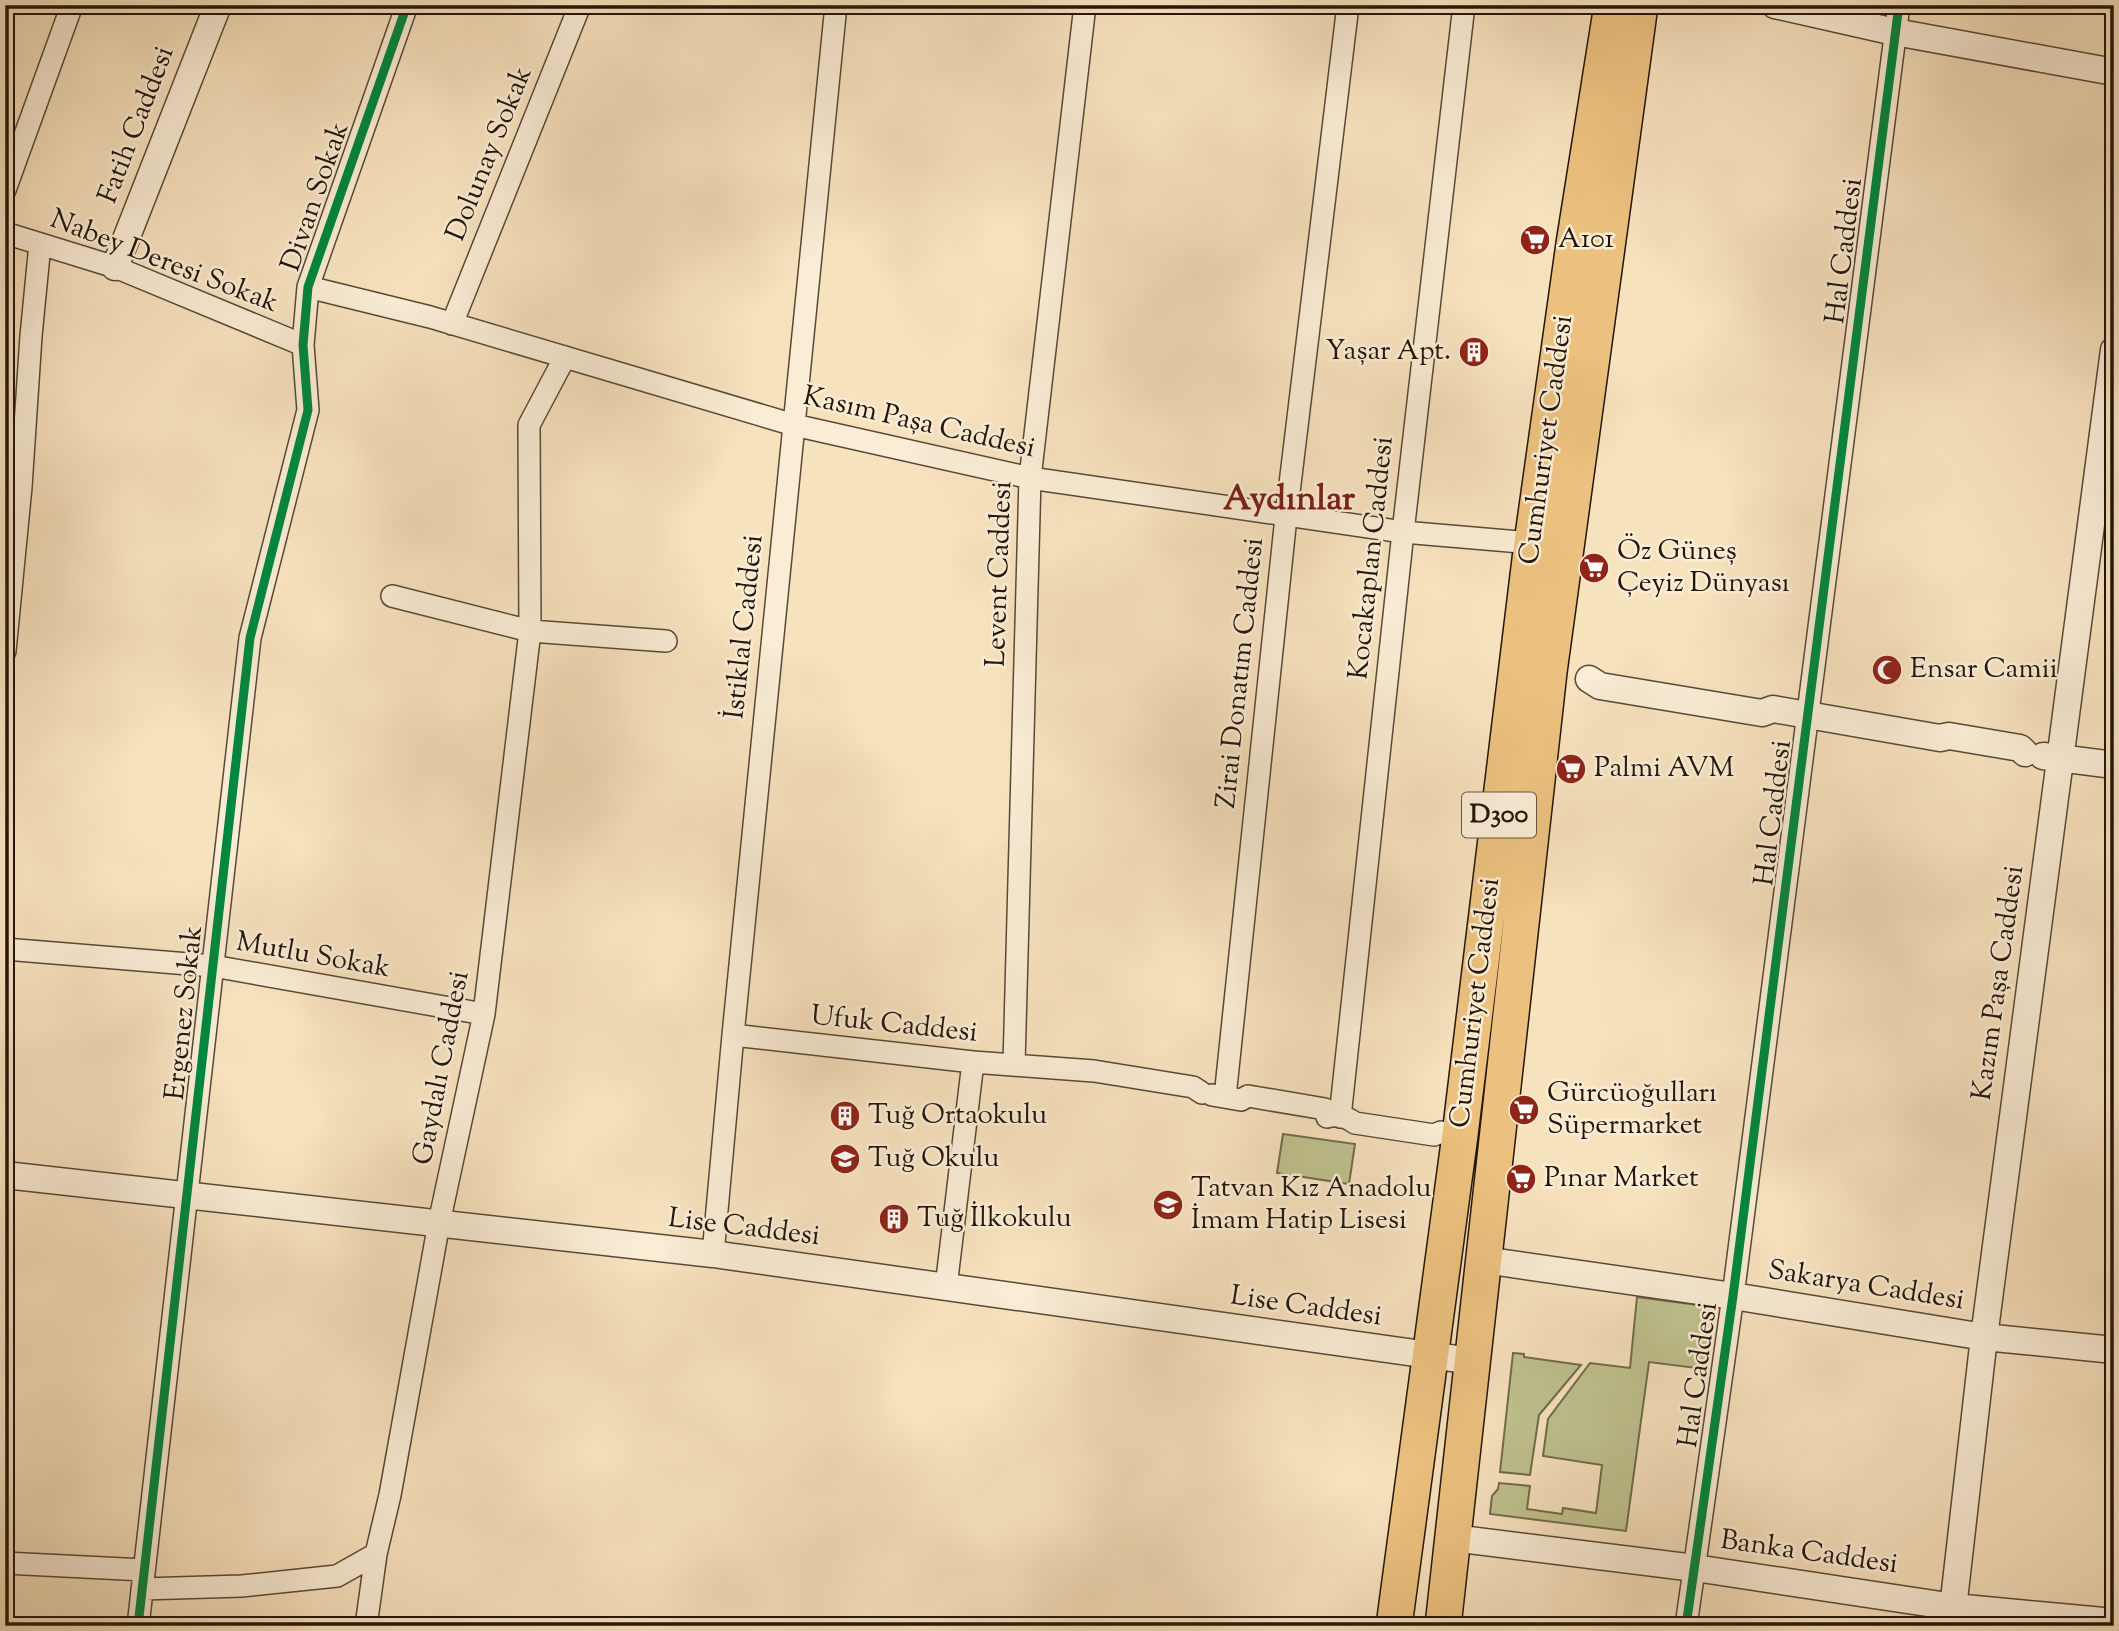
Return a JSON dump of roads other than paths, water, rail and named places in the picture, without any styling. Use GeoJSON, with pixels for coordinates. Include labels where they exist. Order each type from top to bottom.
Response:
{"type":"FeatureCollection","features":[{"type":"Feature","properties":{"kind":"highway","name":"Cumhuriyet Caddesi"},"geometry":{"type":"LineString","coordinates":[[1394,1626],[1432,1357],[1450,1134],[1574,244],[1612,5]]}},
{"type":"Feature","properties":{"kind":"highway","name":"Cumhuriyet Caddesi"},"geometry":{"type":"LineString","coordinates":[[1443,1626],[1549,672],[1640,5]]}},
{"type":"Feature","properties":{"kind":"street"},"geometry":{"type":"LineString","coordinates":[[5,190],[72,5]]}},
{"type":"Feature","properties":{"kind":"street","name":"Fatih Caddesi"},"geometry":{"type":"LineString","coordinates":[[115,267],[218,5]]}},
{"type":"Feature","properties":{"kind":"street","name":"Divan Sokak"},"geometry":{"type":"LineString","coordinates":[[308,410],[303,345],[308,287],[407,5]]}},
{"type":"Feature","properties":{"kind":"street","name":"Dolunay Sokak"},"geometry":{"type":"LineString","coordinates":[[452,324],[580,5]]}},
{"type":"Feature","properties":{"kind":"street","name":"İstiklal Caddesi"},"geometry":{"type":"LineString","coordinates":[[713,1254],[836,5]]}},
{"type":"Feature","properties":{"kind":"street","name":"Levent Caddesi"},"geometry":{"type":"LineString","coordinates":[[1014,1065],[1031,478],[1085,5]]}},
{"type":"Feature","properties":{"kind":"street","name":"Zirai Donatım Caddesi"},"geometry":{"type":"LineString","coordinates":[[1233,1098],[1286,517],[1348,5]]}},
{"type":"Feature","properties":{"kind":"street","name":"Kocakaplan Caddesi"},"geometry":{"type":"LineString","coordinates":[[1340,1117],[1403,532],[1464,5]]}},
{"type":"Feature","properties":{"kind":"street"},"geometry":{"type":"LineString","coordinates":[[1775,5],[1895,32],[2114,72]]}},
{"type":"Feature","properties":{"kind":"street","name":"Hal Caddesi"},"geometry":{"type":"LineString","coordinates":[[1686,1626],[1733,1297],[1899,5]]}},
{"type":"Feature","properties":{"kind":"street","name":"Nabey Deresi Sokak"},"geometry":{"type":"LineString","coordinates":[[5,233],[115,267],[303,345]]}},
{"type":"Feature","properties":{"kind":"street"},"geometry":{"type":"LineString","coordinates":[[5,652],[40,244]]}},
{"type":"Feature","properties":{"kind":"street","name":"Kasım Paşa Caddesi"},"geometry":{"type":"LineString","coordinates":[[308,287],[452,324],[794,425],[1031,478],[1286,517],[1403,532],[1532,543]]}},
{"type":"Feature","properties":{"kind":"street","name":"Kazım Paşa Caddesi"},"geometry":{"type":"LineString","coordinates":[[1953,1616],[1984,1337],[2114,349]]}},
{"type":"Feature","properties":{"kind":"street","name":"Gaydalı Caddesi"},"geometry":{"type":"LineString","coordinates":[[366,1626],[376,1554],[390,1495],[439,1223],[484,1014],[530,631],[529,425],[565,357]]}},
{"type":"Feature","properties":{"kind":"street","name":"Ergenez Sokak"},"geometry":{"type":"LineString","coordinates":[[138,1626],[250,638],[308,410]]}},
{"type":"Feature","properties":{"kind":"street"},"geometry":{"type":"LineString","coordinates":[[392,596],[530,631],[666,641]]}},
{"type":"Feature","properties":{"kind":"street"},"geometry":{"type":"LineString","coordinates":[[1549,672],[1589,679],[1602,676],[1763,702],[1773,709],[1940,738],[1949,736],[2020,748],[2025,753],[2060,759],[2114,765]]}},
{"type":"Feature","properties":{"kind":"street","name":"Mutlu Sokak"},"geometry":{"type":"LineString","coordinates":[[5,949],[213,966],[484,1014]]}},
{"type":"Feature","properties":{"kind":"street","name":"Ufuk Caddesi"},"geometry":{"type":"LineString","coordinates":[[733,1035],[973,1062],[1094,1071],[1193,1087],[1202,1093],[1233,1098],[1248,1096],[1325,1109],[1355,1123],[1434,1135],[1450,1134]]}},
{"type":"Feature","properties":{"kind":"street"},"geometry":{"type":"LineString","coordinates":[[946,1287],[973,1062]]}},
{"type":"Feature","properties":{"kind":"street","name":"Lise Caddesi"},"geometry":{"type":"LineString","coordinates":[[5,1175],[713,1254],[1472,1361]]}},
{"type":"Feature","properties":{"kind":"street","name":"Sakarya Caddesi"},"geometry":{"type":"LineString","coordinates":[[1484,1261],[1984,1337],[2114,1350]]}},
{"type":"Feature","properties":{"kind":"street","name":"Banka Caddesi"},"geometry":{"type":"LineString","coordinates":[[1453,1538],[1695,1568],[1953,1616],[2114,1622]]}},
{"type":"Feature","properties":{"kind":"street"},"geometry":{"type":"LineString","coordinates":[[5,1563],[143,1579],[242,1586],[337,1576],[376,1554]]}},
{"type":"Feature","properties":{"kind":"place","name":"A101"},"geometry":{"type":"Point","coordinates":[1535,240]}},
{"type":"Feature","properties":{"kind":"place","name":"Yaşar Apt."},"geometry":{"type":"Point","coordinates":[1474,352]}},
{"type":"Feature","properties":{"kind":"place","name":"Öz Güneş Çeyiz Dünyası"},"geometry":{"type":"Point","coordinates":[1594,568]}},
{"type":"Feature","properties":{"kind":"place","name":"Ensar Camii"},"geometry":{"type":"Point","coordinates":[1887,670]}},
{"type":"Feature","properties":{"kind":"place","name":"Palmi AVM"},"geometry":{"type":"Point","coordinates":[1571,769]}},
{"type":"Feature","properties":{"kind":"place","name":"Gürcüoğulları Süpermarket"},"geometry":{"type":"Point","coordinates":[1524,1110]}},
{"type":"Feature","properties":{"kind":"place","name":"Tuğ Ortaokulu"},"geometry":{"type":"Point","coordinates":[845,1116]}},
{"type":"Feature","properties":{"kind":"place","name":"Tuğ Okulu"},"geometry":{"type":"Point","coordinates":[845,1159]}},
{"type":"Feature","properties":{"kind":"place","name":"Pınar Market"},"geometry":{"type":"Point","coordinates":[1521,1179]}},
{"type":"Feature","properties":{"kind":"place","name":"Tatvan Kız Anadolu İmam Hatip Lisesi"},"geometry":{"type":"Point","coordinates":[1168,1205]}},
{"type":"Feature","properties":{"kind":"place","name":"Tuğ İlkokulu"},"geometry":{"type":"Point","coordinates":[894,1219]}},
{"type":"Feature","properties":{"kind":"district","name":"Aydınlar"},"geometry":{"type":"Point","coordinates":[1289,500]}}]}
